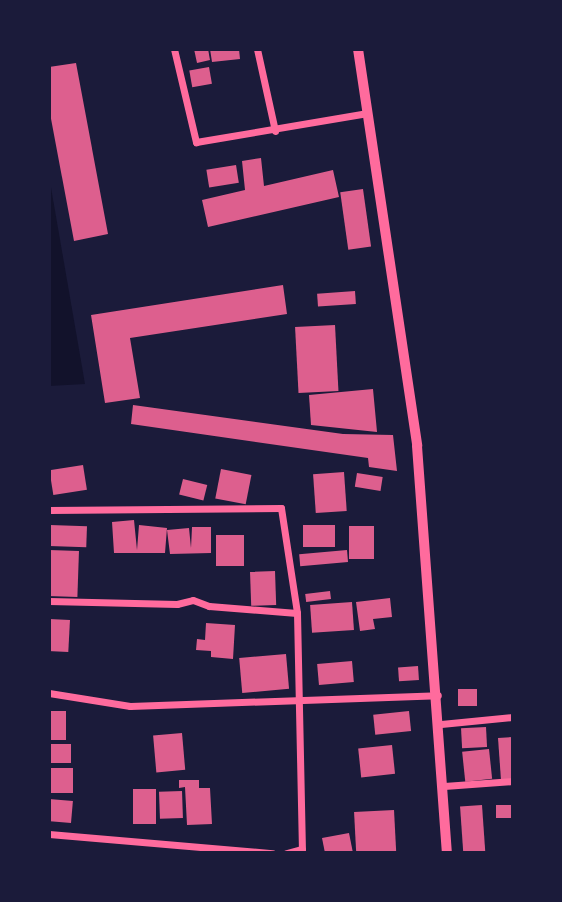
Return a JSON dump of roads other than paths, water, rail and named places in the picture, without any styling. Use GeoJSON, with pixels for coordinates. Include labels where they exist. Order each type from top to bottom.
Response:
{"type":"FeatureCollection","features":[{"type":"Feature","properties":{"kind":"street"},"geometry":{"type":"LineString","coordinates":[[174,49],[196,142],[275,131],[368,113]]}},
{"type":"Feature","properties":{"kind":"street"},"geometry":{"type":"LineString","coordinates":[[257,49],[275,131]]}},
{"type":"Feature","properties":{"kind":"street"},"geometry":{"type":"LineString","coordinates":[[358,49],[417,446],[441,723],[447,853]]}},
{"type":"Feature","properties":{"kind":"street"},"geometry":{"type":"LineString","coordinates":[[49,510],[281,508],[298,613],[302,849],[287,853]]}},
{"type":"Feature","properties":{"kind":"street"},"geometry":{"type":"LineString","coordinates":[[49,601],[177,604],[193,600],[209,606],[298,613]]}},
{"type":"Feature","properties":{"kind":"street"},"geometry":{"type":"LineString","coordinates":[[49,692],[130,706],[438,695]]}},
{"type":"Feature","properties":{"kind":"street"},"geometry":{"type":"LineString","coordinates":[[441,723],[513,717]]}},
{"type":"Feature","properties":{"kind":"street"},"geometry":{"type":"LineString","coordinates":[[444,786],[513,782]]}},
{"type":"Feature","properties":{"kind":"street"},"geometry":{"type":"LineString","coordinates":[[49,834],[272,853]]}}]}
